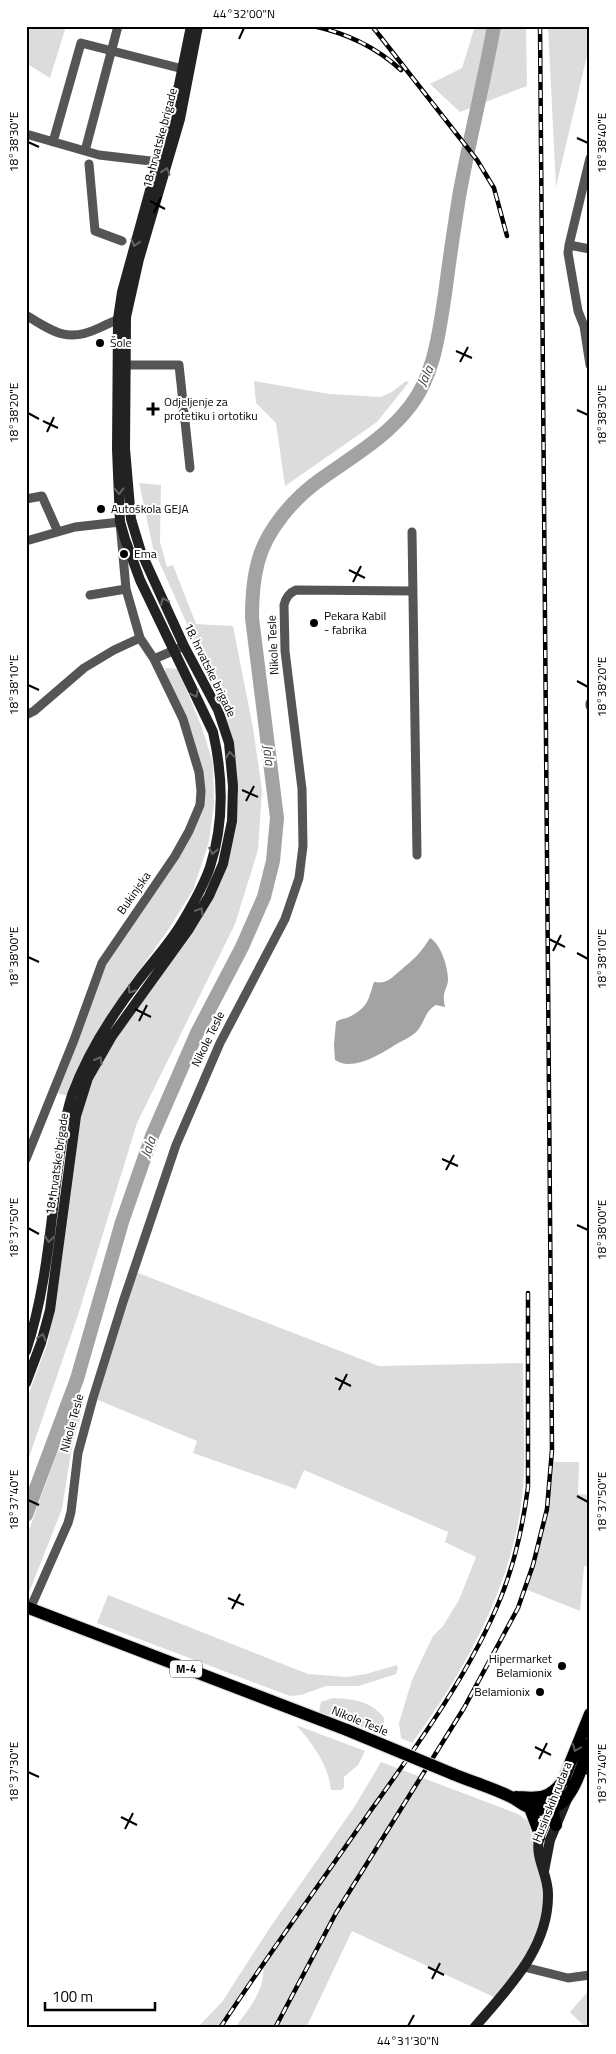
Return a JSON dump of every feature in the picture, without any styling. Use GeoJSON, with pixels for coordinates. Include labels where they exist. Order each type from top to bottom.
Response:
{"type":"FeatureCollection","features":[{"type":"Feature","properties":{"kind":"main road","name":"18. hrvatske brigade"},"geometry":{"type":"LineString","coordinates":[[26,1351],[40,1302],[64,1126],[72,1096],[97,1042],[116,1010],[183,922],[210,866],[219,821],[220,759],[213,732],[140,580],[120,522],[116,386],[129,263],[159,162],[183,69],[191,26]]}},
{"type":"Feature","properties":{"kind":"main road","name":"18. hrvatske brigade"},"geometry":{"type":"LineString","coordinates":[[26,1383],[41,1343],[50,1310],[76,1116],[88,1078],[112,1036],[189,929],[209,896],[223,864],[232,821],[233,786],[228,743],[218,710],[184,646],[141,552],[131,519],[125,449],[126,365],[122,318],[180,120],[198,26]]}},
{"type":"Feature","properties":{"kind":"main road","name":"Nikole Tesle"},"geometry":{"type":"LineString","coordinates":[[28,1608],[347,1730],[531,1804]]}},
{"type":"Feature","properties":{"kind":"main road","name":"Husinskih rudara"},"geometry":{"type":"LineString","coordinates":[[474,2028],[524,1967],[541,1934],[546,1916],[548,1895],[547,1879],[538,1856],[539,1838],[590,1714]]}},
{"type":"Feature","properties":{"kind":"main road","name":"Husinskih rudara"},"geometry":{"type":"LineString","coordinates":[[544,1872],[550,1840],[590,1744]]}},
{"type":"Feature","properties":{"kind":"main road"},"geometry":{"type":"LineString","coordinates":[[531,1804],[552,1792],[562,1781]]}},
{"type":"Feature","properties":{"kind":"main road"},"geometry":{"type":"LineString","coordinates":[[552,1809],[558,1807],[570,1794]]}},
{"type":"Feature","properties":{"kind":"main road"},"geometry":{"type":"LineString","coordinates":[[531,1804],[548,1805],[552,1809],[556,1825]]}},
{"type":"Feature","properties":{"kind":"main road"},"geometry":{"type":"LineString","coordinates":[[531,1804],[539,1838]]}},
{"type":"Feature","properties":{"kind":"street"},"geometry":{"type":"LineString","coordinates":[[85,151],[118,26]]}},
{"type":"Feature","properties":{"kind":"street"},"geometry":{"type":"LineString","coordinates":[[53,142],[80,43],[183,69]]}},
{"type":"Feature","properties":{"kind":"street"},"geometry":{"type":"LineString","coordinates":[[26,134],[99,155],[159,162]]}},
{"type":"Feature","properties":{"kind":"street"},"geometry":{"type":"LineString","coordinates":[[590,158],[569,245],[569,267],[578,311],[587,325],[590,365]]}},
{"type":"Feature","properties":{"kind":"street"},"geometry":{"type":"LineString","coordinates":[[89,164],[95,231],[122,241]]}},
{"type":"Feature","properties":{"kind":"street"},"geometry":{"type":"LineString","coordinates":[[569,245],[590,249]]}},
{"type":"Feature","properties":{"kind":"street"},"geometry":{"type":"LineString","coordinates":[[26,316],[54,333],[72,336],[88,333],[122,318]]}},
{"type":"Feature","properties":{"kind":"street"},"geometry":{"type":"LineString","coordinates":[[126,365],[179,365],[190,468]]}},
{"type":"Feature","properties":{"kind":"street"},"geometry":{"type":"LineString","coordinates":[[26,499],[42,496],[58,532]]}},
{"type":"Feature","properties":{"kind":"street"},"geometry":{"type":"LineString","coordinates":[[26,541],[75,527],[120,522]]}},
{"type":"Feature","properties":{"kind":"street","name":"Bukinjska"},"geometry":{"type":"LineString","coordinates":[[26,1159],[30,1139],[74,1040],[102,963],[175,856],[193,823],[200,805],[199,772],[183,719],[154,659],[140,638],[126,589],[120,522]]}},
{"type":"Feature","properties":{"kind":"street"},"geometry":{"type":"LineString","coordinates":[[412,532],[418,855]]}},
{"type":"Feature","properties":{"kind":"street"},"geometry":{"type":"LineString","coordinates":[[90,595],[126,589]]}},
{"type":"Feature","properties":{"kind":"street","name":"Nikole Tesle"},"geometry":{"type":"LineString","coordinates":[[28,1608],[68,1523],[78,1453],[93,1398],[176,1145],[220,1043],[285,919],[299,878],[303,846],[302,789],[285,650],[284,607],[286,598],[290,592],[296,590],[413,591]]}},
{"type":"Feature","properties":{"kind":"street"},"geometry":{"type":"LineString","coordinates":[[26,715],[34,711],[84,668],[114,650],[140,638]]}},
{"type":"Feature","properties":{"kind":"street"},"geometry":{"type":"LineString","coordinates":[[154,659],[184,646]]}},
{"type":"Feature","properties":{"kind":"street"},"geometry":{"type":"LineString","coordinates":[[524,1967],[568,1978],[590,1975]]}},
{"type":"Feature","properties":{"kind":"shaded area"},"geometry":{"type":"Polygon","coordinates":[[[26,26],[66,26],[50,78],[26,63],[26,26]]]}},
{"type":"Feature","properties":{"kind":"shaded area"},"geometry":{"type":"Polygon","coordinates":[[[475,26],[526,26],[527,86],[460,112],[430,84],[462,68],[475,26]]]}},
{"type":"Feature","properties":{"kind":"shaded area"},"geometry":{"type":"Polygon","coordinates":[[[548,26],[590,26],[590,43],[556,187],[548,26]]]}},
{"type":"Feature","properties":{"kind":"shaded area"},"geometry":{"type":"Polygon","coordinates":[[[254,381],[329,394],[381,397],[392,392],[406,381],[409,382],[377,422],[285,486],[276,423],[256,403],[254,381]]]}},
{"type":"Feature","properties":{"kind":"shaded area"},"geometry":{"type":"Polygon","coordinates":[[[139,483],[161,485],[160,542],[167,567],[173,565],[196,624],[233,626],[253,728],[262,790],[258,850],[235,924],[137,1123],[78,1315],[26,1466],[26,1401],[48,1342],[79,1118],[90,1082],[104,1055],[205,912],[233,835],[238,796],[226,720],[204,662],[153,548],[139,483]]]}},
{"type":"Feature","properties":{"kind":"shaded area"},"geometry":{"type":"Polygon","coordinates":[[[166,668],[178,669],[202,728],[213,763],[214,804],[209,842],[193,890],[107,1021],[68,1096],[56,1093],[101,974],[114,951],[187,844],[205,792],[185,719],[165,671],[166,668]]]}},
{"type":"Feature","properties":{"kind":"shaded area"},"geometry":{"type":"Polygon","coordinates":[[[430,938],[441,950],[447,969],[448,980],[444,995],[445,1007],[436,1005],[432,1007],[416,1032],[374,1057],[350,1064],[335,1060],[336,1022],[351,1016],[365,1006],[374,982],[383,982],[392,978],[417,956],[430,938]]]}},
{"type":"Feature","properties":{"kind":"shaded area"},"geometry":{"type":"Polygon","coordinates":[[[133,1271],[379,1366],[523,1363],[524,1473],[520,1510],[513,1546],[488,1616],[453,1682],[412,1743],[401,1738],[399,1723],[412,1680],[433,1636],[443,1626],[459,1600],[476,1557],[445,1542],[448,1532],[304,1470],[296,1489],[193,1453],[197,1441],[93,1398],[133,1271]]]}},
{"type":"Feature","properties":{"kind":"shaded area"},"geometry":{"type":"Polygon","coordinates":[[[72,1411],[81,1414],[71,1452],[62,1509],[28,1595],[26,1538],[72,1411]]]}},
{"type":"Feature","properties":{"kind":"shaded area"},"geometry":{"type":"Polygon","coordinates":[[[551,1462],[579,1462],[578,1494],[590,1495],[590,1566],[584,1566],[580,1611],[525,1589],[547,1509],[551,1462]]]}},
{"type":"Feature","properties":{"kind":"shaded area"},"geometry":{"type":"Polygon","coordinates":[[[108,1595],[308,1674],[347,1677],[366,1674],[397,1665],[398,1669],[396,1674],[359,1686],[326,1686],[301,1695],[290,1696],[97,1623],[108,1595]]]}},
{"type":"Feature","properties":{"kind":"shaded area"},"geometry":{"type":"Polygon","coordinates":[[[333,1698],[355,1700],[368,1704],[384,1718],[384,1732],[381,1734],[319,1712],[321,1702],[333,1698]]]}},
{"type":"Feature","properties":{"kind":"shaded area"},"geometry":{"type":"Polygon","coordinates":[[[296,1725],[365,1751],[358,1765],[344,1777],[344,1787],[342,1790],[331,1790],[327,1772],[319,1755],[296,1725]]]}},
{"type":"Feature","properties":{"kind":"shaded area"},"geometry":{"type":"Polygon","coordinates":[[[381,1762],[518,1814],[528,1821],[534,1845],[547,1879],[541,1934],[498,1999],[352,1931],[306,2028],[235,2028],[259,1991],[262,1983],[263,1965],[220,2028],[197,2028],[222,2002],[269,1929],[355,1806],[381,1762]]]}},
{"type":"Feature","properties":{"kind":"shaded area"},"geometry":{"type":"Polygon","coordinates":[[[590,1989],[590,2028],[581,2028],[583,2025],[570,2012],[590,1989]]]}},
{"type":"Feature","properties":{"kind":"waterway","name":"Jala"},"geometry":{"type":"LineString","coordinates":[[26,1515],[77,1379],[122,1222],[152,1136],[197,1033],[242,947],[264,897],[273,861],[277,818],[252,618],[253,590],[258,562],[267,538],[291,505],[321,479],[391,427],[411,405],[426,380],[438,337],[459,197],[494,26]]}},
{"type":"Feature","properties":{"kind":"railway"},"geometry":{"type":"LineString","coordinates":[[313,26],[360,42],[381,54],[401,70]]}},
{"type":"Feature","properties":{"kind":"railway"},"geometry":{"type":"LineString","coordinates":[[372,26],[477,160],[494,188],[507,236]]}},
{"type":"Feature","properties":{"kind":"railway"},"geometry":{"type":"LineString","coordinates":[[275,2028],[336,1913],[464,1708],[518,1608],[533,1565],[547,1509],[552,1450],[540,26]]}},
{"type":"Feature","properties":{"kind":"railway"},"geometry":{"type":"LineString","coordinates":[[220,2028],[441,1708],[474,1653],[501,1597],[518,1543],[528,1487],[528,1293]]}},
{"type":"Feature","properties":{"kind":"place","name":"Šole"},"geometry":{"type":"Point","coordinates":[100,343]}},
{"type":"Feature","properties":{"kind":"place","name":"Odjeljenje za protetiku i ortotiku"},"geometry":{"type":"Point","coordinates":[153,409]}},
{"type":"Feature","properties":{"kind":"place","name":"Autoškola GEJA"},"geometry":{"type":"Point","coordinates":[101,509]}},
{"type":"Feature","properties":{"kind":"place","name":"Ema"},"geometry":{"type":"Point","coordinates":[124,554]}},
{"type":"Feature","properties":{"kind":"place","name":"Pekara Kabil - fabrika"},"geometry":{"type":"Point","coordinates":[314,623]}},
{"type":"Feature","properties":{"kind":"place","name":"Hipermarket Belamionix"},"geometry":{"type":"Point","coordinates":[562,1666]}},
{"type":"Feature","properties":{"kind":"place","name":"Belamionix"},"geometry":{"type":"Point","coordinates":[540,1692]}}]}
